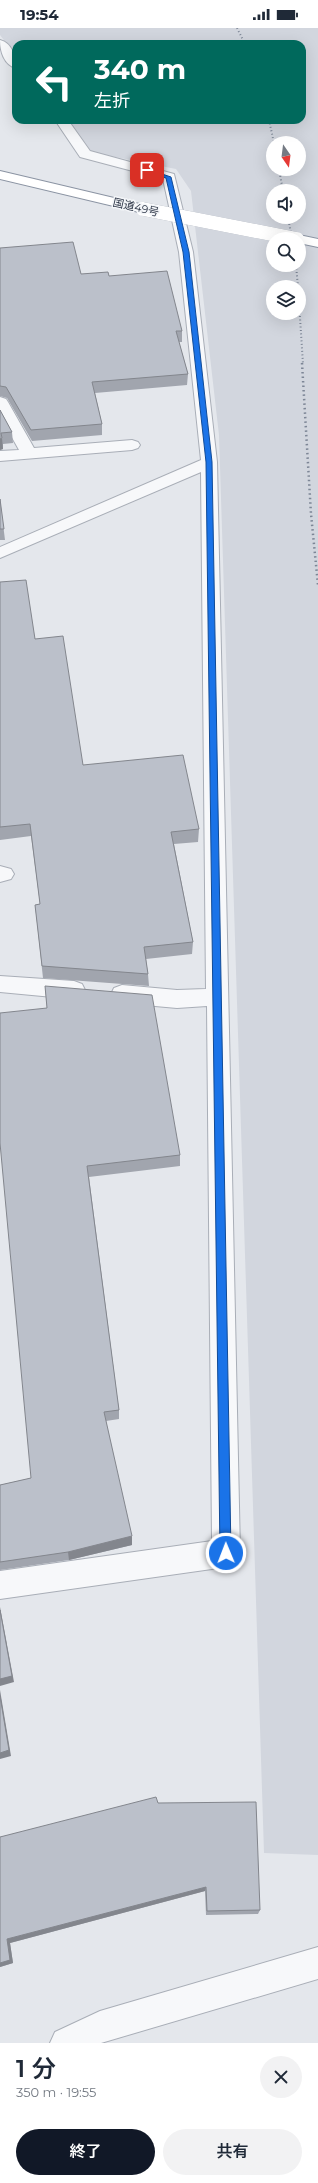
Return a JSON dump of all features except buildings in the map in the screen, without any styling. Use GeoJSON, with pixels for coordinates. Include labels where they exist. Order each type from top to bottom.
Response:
{"type":"FeatureCollection","features":[{"type":"Feature","properties":{"kind":"highway","name":"国道49号"},"geometry":{"type":"LineString","coordinates":[[0,175],[143,209],[266,233]]}},
{"type":"Feature","properties":{"kind":"highway","name":"国道49号"},"geometry":{"type":"LineString","coordinates":[[306,241],[318,243]]}},
{"type":"Feature","properties":{"kind":"street"},"geometry":{"type":"LineString","coordinates":[[0,44],[12,59]]}},
{"type":"Feature","properties":{"kind":"street"},"geometry":{"type":"LineString","coordinates":[[0,1586],[226,1553],[209,462],[186,252],[169,177],[84,154],[64,124]]}},
{"type":"Feature","properties":{"kind":"street"},"geometry":{"type":"LineString","coordinates":[[0,402],[29,453]]}},
{"type":"Feature","properties":{"kind":"street"},"geometry":{"type":"LineString","coordinates":[[0,456],[132,445]]}},
{"type":"Feature","properties":{"kind":"street"},"geometry":{"type":"LineString","coordinates":[[0,553],[209,462]]}},
{"type":"Feature","properties":{"kind":"street"},"geometry":{"type":"LineString","coordinates":[[0,984],[177,998],[217,997]]}},
{"type":"Feature","properties":{"kind":"street"},"geometry":{"type":"LineString","coordinates":[[66,2043],[100,2027],[318,1963]]}},
{"type":"Feature","properties":{"kind":"shaded area"},"geometry":{"type":"Polygon","coordinates":[[[0,28],[318,28],[318,1855],[264,1853],[219,435],[191,191],[176,169],[90,152],[68,124],[306,124],[306,40],[12,40],[12,51],[0,35],[0,28]]]}},
{"type":"Feature","properties":{"kind":"railway"},"geometry":{"type":"LineString","coordinates":[[237,28],[243,40]]}},
{"type":"Feature","properties":{"kind":"railway"},"geometry":{"type":"LineString","coordinates":[[270,124],[272,136]]}},
{"type":"Feature","properties":{"kind":"railway"},"geometry":{"type":"LineString","coordinates":[[280,176],[282,184]]}},
{"type":"Feature","properties":{"kind":"railway"},"geometry":{"type":"LineString","coordinates":[[289,224],[291,232]]}},
{"type":"Feature","properties":{"kind":"railway"},"geometry":{"type":"LineString","coordinates":[[297,272],[297,280]]}},
{"type":"Feature","properties":{"kind":"railway"},"geometry":{"type":"LineString","coordinates":[[300,320],[303,364]]}},
{"type":"Feature","properties":{"kind":"railway"},"geometry":{"type":"LineString","coordinates":[[302,363],[311,514],[318,585]]}},
{"type":"Feature","properties":{"kind":"route"},"geometry":{"type":"LineString","coordinates":[[147,170],[169,177],[186,252],[209,462],[226,1553]]}}]}
